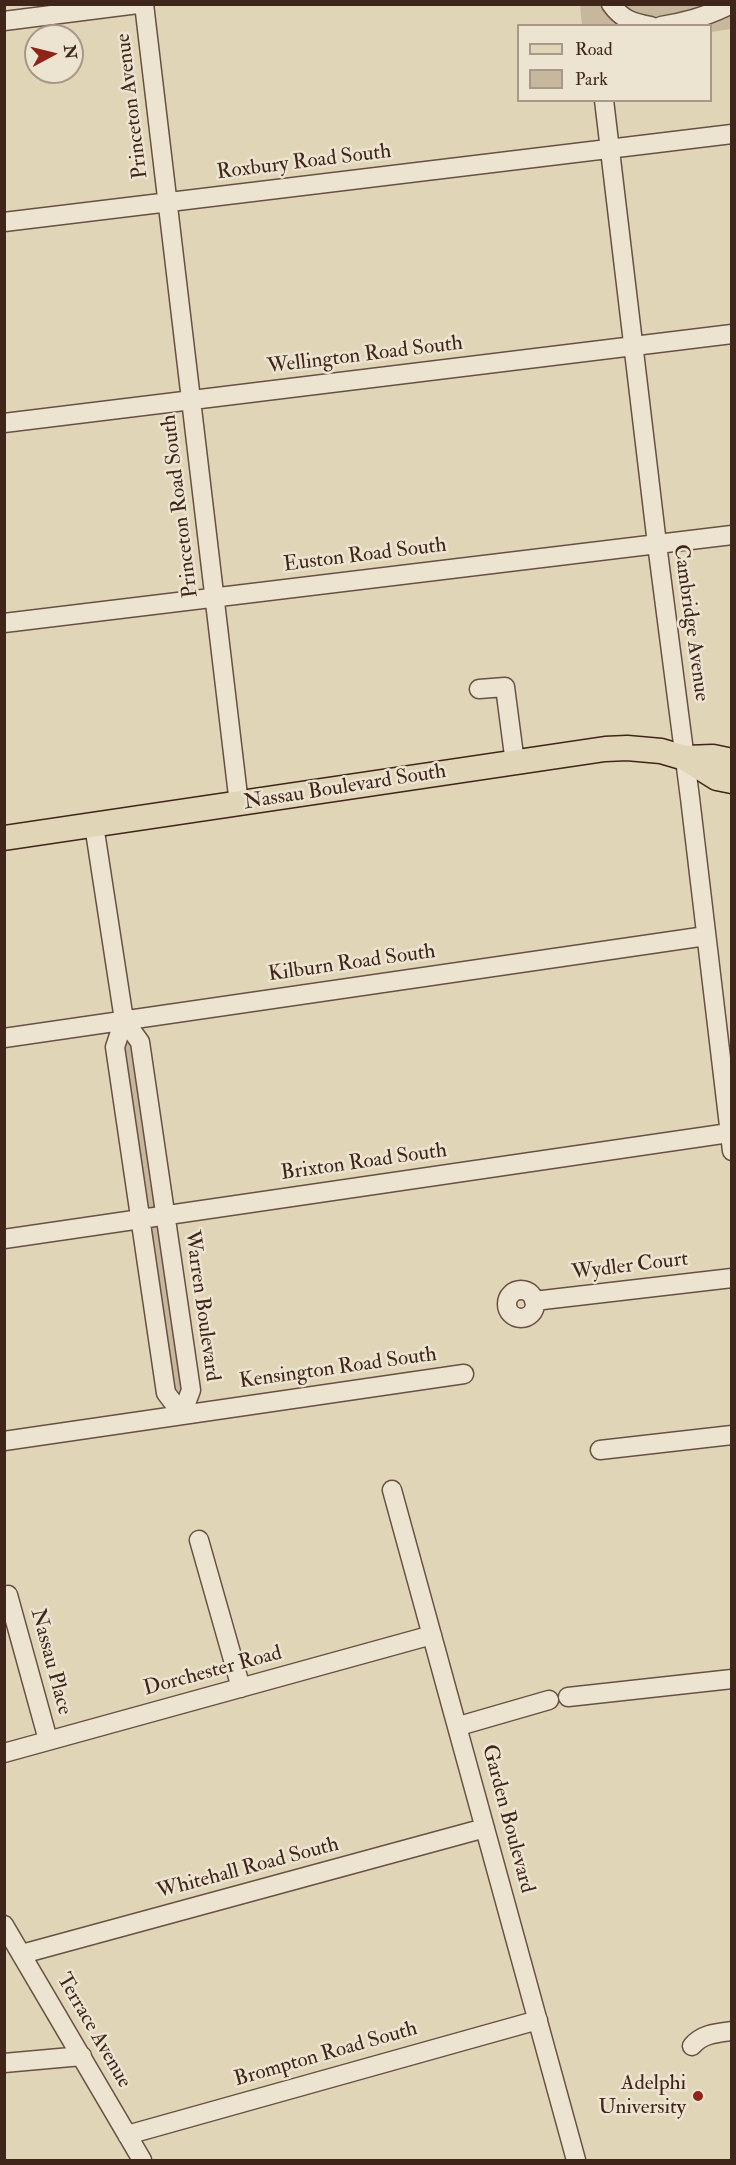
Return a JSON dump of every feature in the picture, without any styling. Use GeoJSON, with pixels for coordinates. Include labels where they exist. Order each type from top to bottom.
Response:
{"type":"FeatureCollection","features":[{"type":"Feature","properties":{"kind":"main road","name":"Nassau Boulevard South"},"geometry":{"type":"LineString","coordinates":[[4,838],[605,749],[661,751],[685,758]]}},
{"type":"Feature","properties":{"kind":"main road"},"geometry":{"type":"LineString","coordinates":[[685,758],[713,757],[732,761]]}},
{"type":"Feature","properties":{"kind":"main road"},"geometry":{"type":"LineString","coordinates":[[685,758],[717,778],[732,782]]}},
{"type":"Feature","properties":{"kind":"street"},"geometry":{"type":"LineString","coordinates":[[4,21],[138,4]]}},
{"type":"Feature","properties":{"kind":"street","name":"Princeton Avenue"},"geometry":{"type":"LineString","coordinates":[[144,4],[167,202]]}},
{"type":"Feature","properties":{"kind":"street"},"geometry":{"type":"LineString","coordinates":[[611,4],[619,15],[634,24]]}},
{"type":"Feature","properties":{"kind":"street"},"geometry":{"type":"LineString","coordinates":[[672,24],[714,13],[732,4]]}},
{"type":"Feature","properties":{"kind":"street","name":"Cambridge Avenue"},"geometry":{"type":"LineString","coordinates":[[604,102],[706,936],[725,1041],[732,1152]]}},
{"type":"Feature","properties":{"kind":"street","name":"Roxbury Road South"},"geometry":{"type":"LineString","coordinates":[[4,222],[732,134]]}},
{"type":"Feature","properties":{"kind":"street","name":"Princeton Road South"},"geometry":{"type":"LineString","coordinates":[[167,202],[239,804]]}},
{"type":"Feature","properties":{"kind":"street","name":"Wellington Road South"},"geometry":{"type":"LineString","coordinates":[[4,423],[732,334]]}},
{"type":"Feature","properties":{"kind":"street","name":"Euston Road South"},"geometry":{"type":"LineString","coordinates":[[4,623],[732,534]]}},
{"type":"Feature","properties":{"kind":"street"},"geometry":{"type":"LineString","coordinates":[[479,689],[505,687],[515,763]]}},
{"type":"Feature","properties":{"kind":"street","name":"Warren Boulevard"},"geometry":{"type":"LineString","coordinates":[[94,825],[124,1020],[116,1047],[140,1219],[166,1393],[182,1414]]}},
{"type":"Feature","properties":{"kind":"street","name":"Kilburn Road South"},"geometry":{"type":"LineString","coordinates":[[4,1038],[706,936]]}},
{"type":"Feature","properties":{"kind":"street","name":"Warren Boulevard"},"geometry":{"type":"LineString","coordinates":[[124,1020],[140,1042],[192,1390],[182,1414]]}},
{"type":"Feature","properties":{"kind":"street","name":"Brixton Road South"},"geometry":{"type":"LineString","coordinates":[[4,1239],[729,1133]]}},
{"type":"Feature","properties":{"kind":"street","name":"Wydler Court"},"geometry":{"type":"LineString","coordinates":[[534,1301],[732,1278]]}},
{"type":"Feature","properties":{"kind":"street","name":"Kensington Road South"},"geometry":{"type":"LineString","coordinates":[[4,1441],[464,1374]]}},
{"type":"Feature","properties":{"kind":"street"},"geometry":{"type":"LineString","coordinates":[[600,1450],[732,1435]]}},
{"type":"Feature","properties":{"kind":"street","name":"Garden Boulevard"},"geometry":{"type":"LineString","coordinates":[[392,1490],[459,1726],[576,2160]]}},
{"type":"Feature","properties":{"kind":"street"},"geometry":{"type":"LineString","coordinates":[[199,1540],[241,1688]]}},
{"type":"Feature","properties":{"kind":"street","name":"Nassau Place"},"geometry":{"type":"LineString","coordinates":[[8,1595],[48,1740]]}},
{"type":"Feature","properties":{"kind":"street","name":"Dorchester Road"},"geometry":{"type":"LineString","coordinates":[[4,1753],[432,1635]]}},
{"type":"Feature","properties":{"kind":"street"},"geometry":{"type":"LineString","coordinates":[[568,1697],[732,1679]]}},
{"type":"Feature","properties":{"kind":"street"},"geometry":{"type":"LineString","coordinates":[[459,1726],[549,1701]]}},
{"type":"Feature","properties":{"kind":"street","name":"Whitehall Road South"},"geometry":{"type":"LineString","coordinates":[[22,1954],[485,1828]]}},
{"type":"Feature","properties":{"kind":"street","name":"Terrace Avenue"},"geometry":{"type":"LineString","coordinates":[[4,1925],[142,2160]]}},
{"type":"Feature","properties":{"kind":"street","name":"Brompton Road South"},"geometry":{"type":"LineString","coordinates":[[127,2135],[538,2020]]}},
{"type":"Feature","properties":{"kind":"street"},"geometry":{"type":"LineString","coordinates":[[692,2046],[706,2035],[732,2031]]}},
{"type":"Feature","properties":{"kind":"street"},"geometry":{"type":"LineString","coordinates":[[4,2063],[82,2056]]}},
{"type":"Feature","properties":{"kind":"green space"},"geometry":{"type":"Polygon","coordinates":[[[580,5],[731,5],[731,29],[712,32],[712,24],[582,24],[580,5]]]}},
{"type":"Feature","properties":{"kind":"green space"},"geometry":{"type":"Polygon","coordinates":[[[124,1020],[140,1042],[191,1390],[182,1414],[166,1393],[115,1047],[124,1020]]]}},
{"type":"Feature","properties":{"kind":"place","name":"Adelphi University"},"geometry":{"type":"Point","coordinates":[698,2096]}}]}
